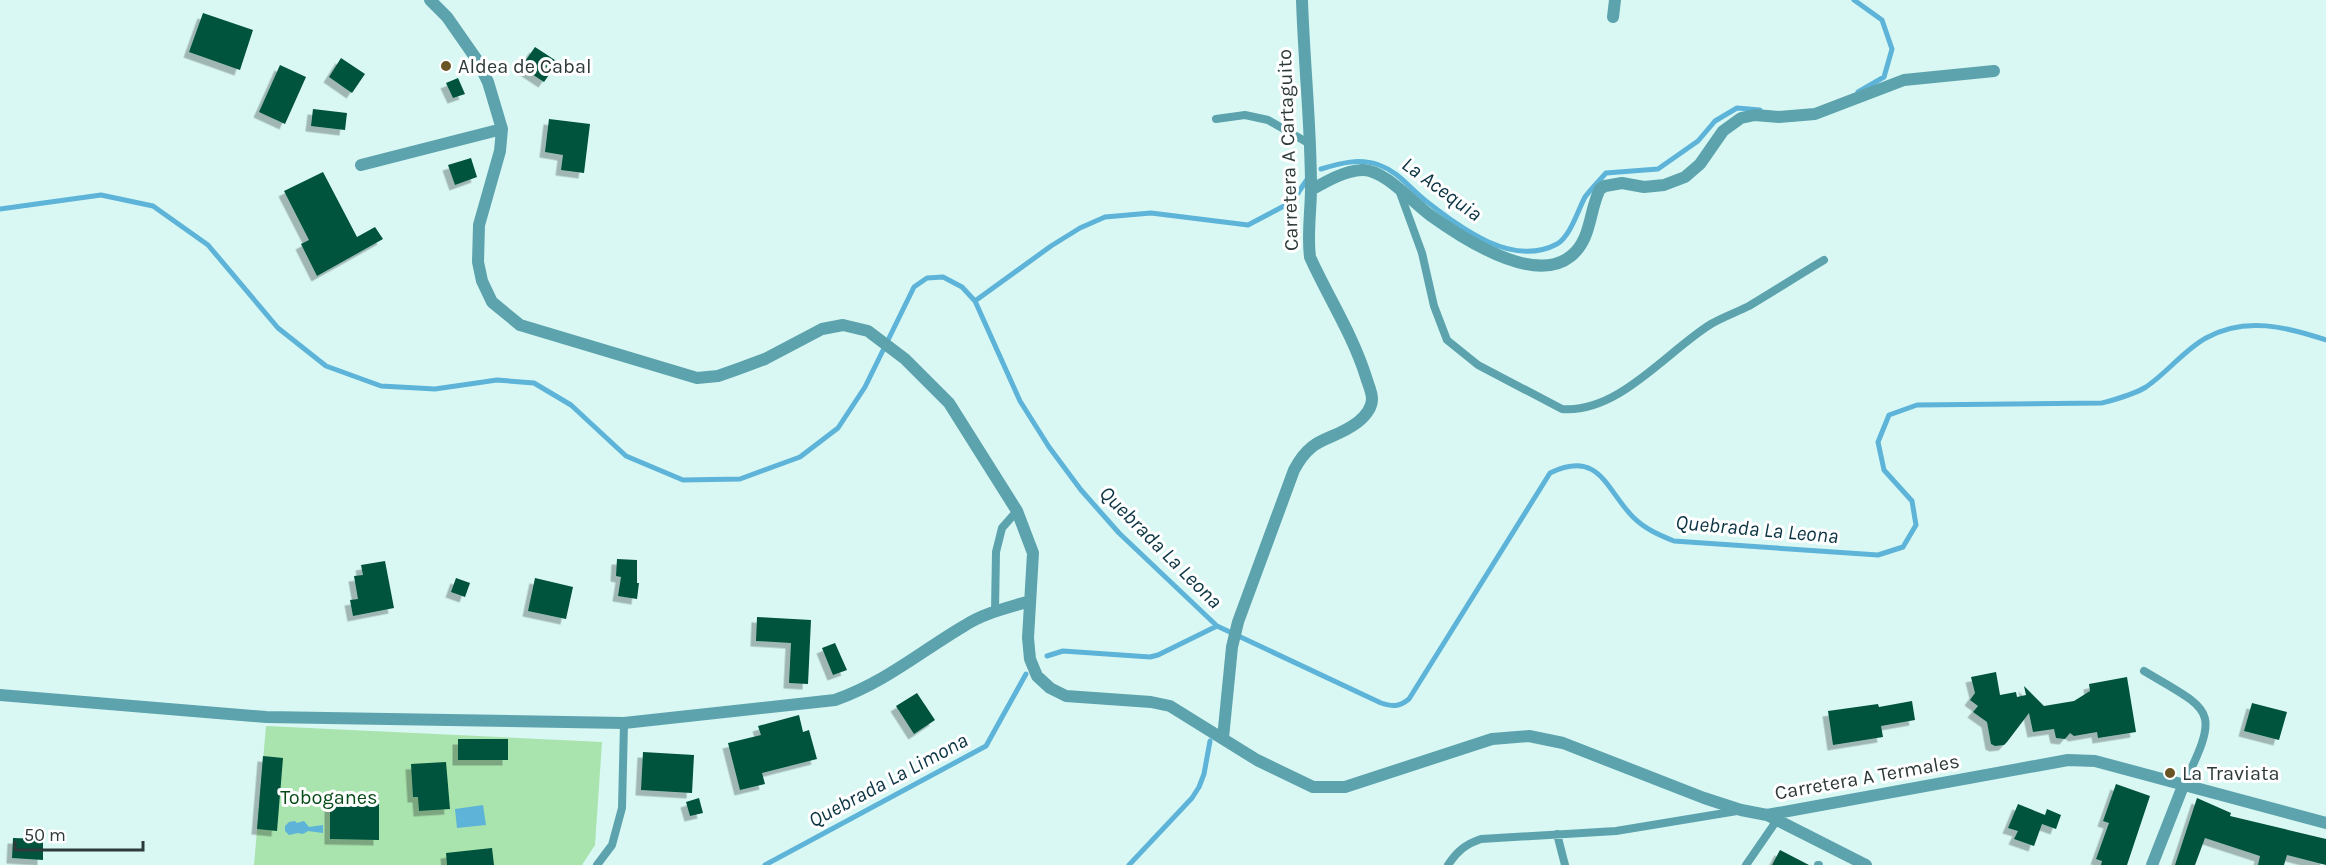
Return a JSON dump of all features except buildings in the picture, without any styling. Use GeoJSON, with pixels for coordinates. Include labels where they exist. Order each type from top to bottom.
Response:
{"type":"FeatureCollection","features":[{"type":"Feature","properties":{"kind":"street"},"geometry":{"type":"LineString","coordinates":[[361,165],[502,129],[488,82],[477,60],[447,17],[430,0]]}},
{"type":"Feature","properties":{"kind":"street","name":"Carretera A Cartaguito"},"geometry":{"type":"LineString","coordinates":[[1223,738],[1232,647],[1238,622],[1294,470],[1301,455],[1316,442],[1346,430],[1359,420],[1368,410],[1372,400],[1361,359],[1310,257],[1308,239],[1311,189],[1310,144],[1302,0]]}},
{"type":"Feature","properties":{"kind":"street"},"geometry":{"type":"LineString","coordinates":[[1613,17],[1615,0]]}},
{"type":"Feature","properties":{"kind":"street"},"geometry":{"type":"LineString","coordinates":[[1311,189],[1336,177],[1364,170],[1379,176],[1399,189],[1429,215],[1482,248],[1522,264],[1553,265],[1572,255],[1586,235],[1600,189],[1622,183],[1644,187],[1664,185],[1685,177],[1700,164],[1723,131],[1741,118],[1755,115],[1779,117],[1815,114],[1904,80],[1994,71]]}},
{"type":"Feature","properties":{"kind":"street","name":"Carretera A Termales"},"geometry":{"type":"LineString","coordinates":[[502,129],[500,151],[479,225],[478,262],[482,281],[492,302],[520,325],[697,378],[718,376],[765,359],[822,329],[843,325],[868,331],[905,359],[949,403],[1017,511],[1033,553],[1028,639],[1030,659],[1037,676],[1050,688],[1066,696],[1151,702],[1170,706],[1257,760],[1313,787],[1345,787],[1492,739],[1529,736],[1563,743],[1704,798],[1772,817],[2068,760],[2095,761],[2326,823]]}},
{"type":"Feature","properties":{"kind":"street"},"geometry":{"type":"LineString","coordinates":[[0,696],[266,717],[624,723],[835,700],[863,690],[965,625],[995,611],[1030,601]]}},
{"type":"Feature","properties":{"kind":"street"},"geometry":{"type":"LineString","coordinates":[[2152,865],[2183,786]]}},
{"type":"Feature","properties":{"kind":"street"},"geometry":{"type":"LineString","coordinates":[[1772,817],[1866,865]]}},
{"type":"Feature","properties":{"kind":"lane"},"geometry":{"type":"LineString","coordinates":[[1216,119],[1245,115],[1268,120],[1310,144]]}},
{"type":"Feature","properties":{"kind":"lane"},"geometry":{"type":"LineString","coordinates":[[1399,189],[1422,253],[1434,306],[1447,340],[1478,365],[1562,409],[1574,410],[1594,406],[1640,378],[1711,324],[1747,307],[1824,260]]}},
{"type":"Feature","properties":{"kind":"lane"},"geometry":{"type":"LineString","coordinates":[[995,611],[996,552],[1002,528],[1017,511]]}},
{"type":"Feature","properties":{"kind":"lane"},"geometry":{"type":"LineString","coordinates":[[2144,670],[2195,700],[2205,714],[2207,728],[2183,786]]}},
{"type":"Feature","properties":{"kind":"lane"},"geometry":{"type":"LineString","coordinates":[[597,865],[612,845],[622,808],[624,723]]}},
{"type":"Feature","properties":{"kind":"lane"},"geometry":{"type":"LineString","coordinates":[[1448,865],[1467,844],[1481,839],[1616,831],[1741,810]]}},
{"type":"Feature","properties":{"kind":"lane"},"geometry":{"type":"LineString","coordinates":[[1746,865],[1772,817]]}},
{"type":"Feature","properties":{"kind":"lane"},"geometry":{"type":"LineString","coordinates":[[1557,834],[1565,865]]}},
{"type":"Feature","properties":{"kind":"green space","name":"Toboganes"},"geometry":{"type":"Polygon","coordinates":[[[266,726],[602,742],[595,845],[582,865],[254,865],[266,726]]]}},
{"type":"Feature","properties":{"kind":"water"},"geometry":{"type":"Polygon","coordinates":[[[483,805],[486,825],[457,828],[455,809],[483,805]]]}},
{"type":"Feature","properties":{"kind":"water"},"geometry":{"type":"Polygon","coordinates":[[[295,821],[297,823],[304,821],[309,827],[323,825],[323,833],[308,831],[303,834],[289,835],[285,831],[285,826],[295,821]]]}},
{"type":"Feature","properties":{"kind":"waterway","name":"La Acequia"},"geometry":{"type":"LineString","coordinates":[[1854,0],[1882,20],[1892,49],[1884,77],[1858,92]]}},
{"type":"Feature","properties":{"kind":"waterway","name":"La Acequia"},"geometry":{"type":"LineString","coordinates":[[1321,169],[1357,162],[1379,165],[1393,172],[1426,201],[1455,222],[1488,242],[1522,251],[1540,250],[1562,241],[1585,197],[1606,173],[1658,169],[1698,141],[1715,121],[1737,108],[1760,110]]}},
{"type":"Feature","properties":{"kind":"waterway","name":"La Acequia"},"geometry":{"type":"LineString","coordinates":[[975,301],[1051,246],[1080,228],[1105,217],[1151,213],[1248,225],[1294,199],[1306,181]]}},
{"type":"Feature","properties":{"kind":"waterway","name":"Quebrada La Leona"},"geometry":{"type":"LineString","coordinates":[[0,209],[101,195],[153,206],[208,245],[278,328],[326,366],[381,386],[435,389],[497,380],[534,383],[571,405],[626,456],[683,480],[740,479],[800,457],[838,428],[865,387],[914,287],[927,278],[943,277],[962,287],[975,301],[1020,401],[1049,447],[1081,490],[1119,533],[1217,626],[1381,703],[1392,706],[1402,704],[1409,699],[1550,473],[1567,467],[1580,466],[1591,469],[1608,485],[1633,517],[1652,531],[1674,541],[1878,555],[1903,547],[1916,525],[1912,501],[1884,470],[1878,442],[1889,415],[1917,405],[2102,403],[2130,395],[2146,387],[2198,343],[2221,331],[2236,327],[2281,328],[2326,340]]}},
{"type":"Feature","properties":{"kind":"waterway","name":"Quebrada La Limona"},"geometry":{"type":"LineString","coordinates":[[1047,656],[1063,651],[1150,657],[1217,626]]}},
{"type":"Feature","properties":{"kind":"waterway","name":"Quebrada La Limona"},"geometry":{"type":"LineString","coordinates":[[765,865],[986,746],[1026,674]]}},
{"type":"Feature","properties":{"kind":"waterway"},"geometry":{"type":"LineString","coordinates":[[1129,865],[1192,798],[1204,774],[1210,741]]}},
{"type":"Feature","properties":{"kind":"place","name":"Aldea de Cabal"},"geometry":{"type":"Point","coordinates":[446,66]}},
{"type":"Feature","properties":{"kind":"place","name":"La Traviata"},"geometry":{"type":"Point","coordinates":[2170,773]}}]}
